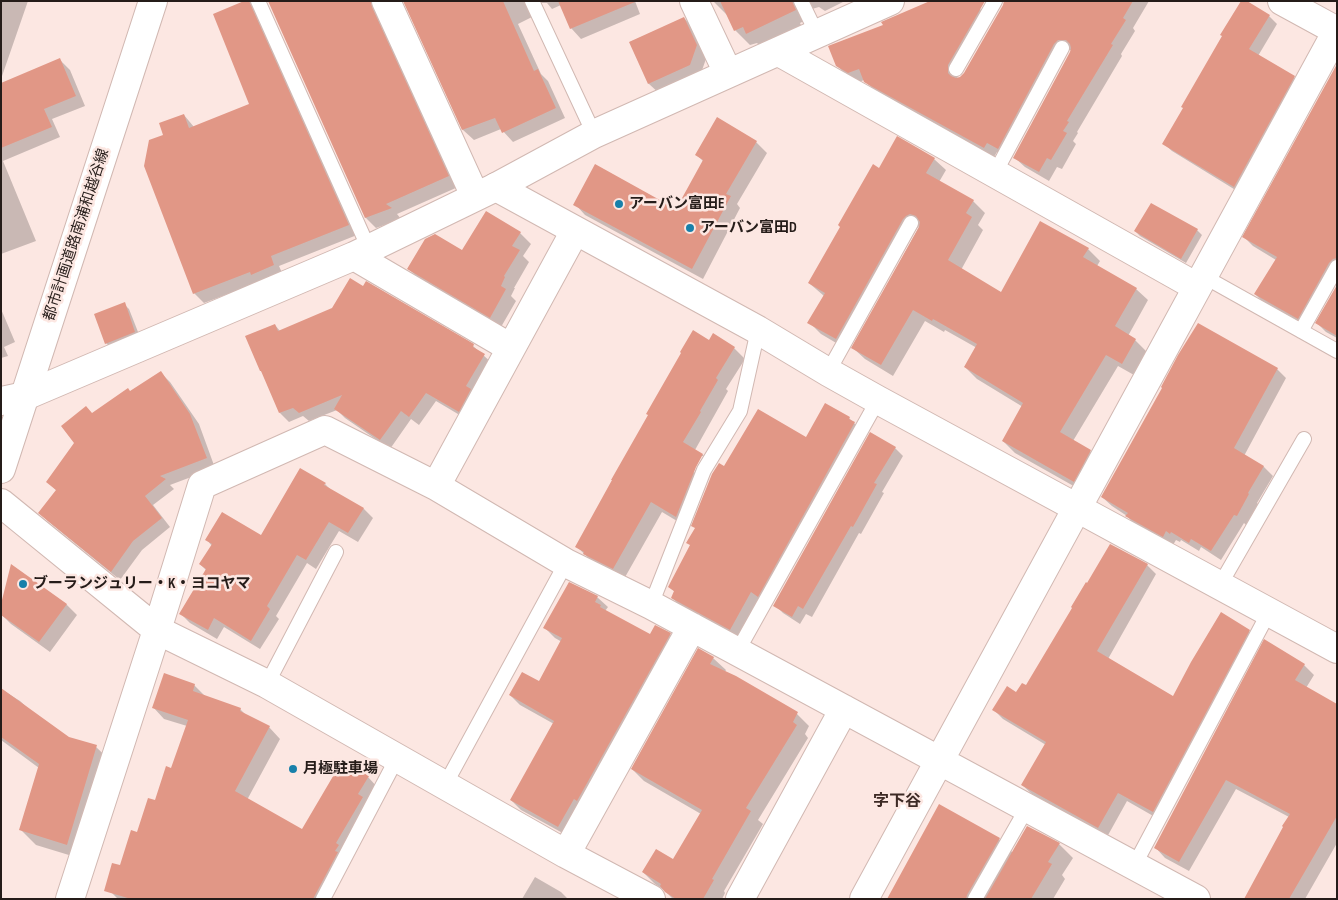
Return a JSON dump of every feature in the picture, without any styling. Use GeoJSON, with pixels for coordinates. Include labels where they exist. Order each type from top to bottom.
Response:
{"type":"FeatureCollection","features":[{"type":"Feature","properties":{"kind":"street","name":"都市計画道路南浦和越谷線"},"geometry":{"type":"LineString","coordinates":[[1,469],[13,398],[153,1]]}},
{"type":"Feature","properties":{"kind":"street"},"geometry":{"type":"LineString","coordinates":[[386,1],[485,192],[576,232],[758,330],[878,400],[1337,649]]}},
{"type":"Feature","properties":{"kind":"street"},"geometry":{"type":"LineString","coordinates":[[694,1],[728,73]]}},
{"type":"Feature","properties":{"kind":"street"},"geometry":{"type":"LineString","coordinates":[[13,398],[361,252],[485,192],[594,134],[890,1]]}},
{"type":"Feature","properties":{"kind":"street"},"geometry":{"type":"LineString","coordinates":[[864,899],[1337,31],[1282,1]]}},
{"type":"Feature","properties":{"kind":"street"},"geometry":{"type":"LineString","coordinates":[[779,52],[995,173],[1200,282]]}},
{"type":"Feature","properties":{"kind":"street"},"geometry":{"type":"LineString","coordinates":[[436,486],[576,232]]}},
{"type":"Feature","properties":{"kind":"street"},"geometry":{"type":"LineString","coordinates":[[361,252],[511,348]]}},
{"type":"Feature","properties":{"kind":"street"},"geometry":{"type":"LineString","coordinates":[[77,896],[202,486],[325,430],[436,486],[566,563],[692,627],[1134,866],[1164,887],[1196,899]]}},
{"type":"Feature","properties":{"kind":"street"},"geometry":{"type":"LineString","coordinates":[[1,503],[157,630],[267,684],[566,854],[651,899]]}},
{"type":"Feature","properties":{"kind":"street"},"geometry":{"type":"LineString","coordinates":[[566,854],[692,627]]}},
{"type":"Feature","properties":{"kind":"street"},"geometry":{"type":"LineString","coordinates":[[740,899],[844,709]]}},
{"type":"Feature","properties":{"kind":"lane"},"geometry":{"type":"LineString","coordinates":[[258,1],[361,252]]}},
{"type":"Feature","properties":{"kind":"lane"},"geometry":{"type":"LineString","coordinates":[[532,1],[594,134]]}},
{"type":"Feature","properties":{"kind":"lane"},"geometry":{"type":"LineString","coordinates":[[801,1],[817,34]]}},
{"type":"Feature","properties":{"kind":"lane"},"geometry":{"type":"LineString","coordinates":[[956,69],[995,1]]}},
{"type":"Feature","properties":{"kind":"lane"},"geometry":{"type":"LineString","coordinates":[[995,173],[1062,48]]}},
{"type":"Feature","properties":{"kind":"lane"},"geometry":{"type":"LineString","coordinates":[[828,372],[911,223]]}},
{"type":"Feature","properties":{"kind":"lane"},"geometry":{"type":"LineString","coordinates":[[1302,331],[1337,266]]}},
{"type":"Feature","properties":{"kind":"lane"},"geometry":{"type":"LineString","coordinates":[[1200,282],[1302,331],[1337,351]]}},
{"type":"Feature","properties":{"kind":"lane"},"geometry":{"type":"LineString","coordinates":[[650,605],[704,470],[740,411],[758,330]]}},
{"type":"Feature","properties":{"kind":"lane"},"geometry":{"type":"LineString","coordinates":[[737,652],[878,400]]}},
{"type":"Feature","properties":{"kind":"lane"},"geometry":{"type":"LineString","coordinates":[[1220,585],[1304,438]]}},
{"type":"Feature","properties":{"kind":"lane"},"geometry":{"type":"LineString","coordinates":[[267,684],[336,552]]}},
{"type":"Feature","properties":{"kind":"lane"},"geometry":{"type":"LineString","coordinates":[[445,785],[566,563]]}},
{"type":"Feature","properties":{"kind":"lane"},"geometry":{"type":"LineString","coordinates":[[1134,866],[1269,612]]}},
{"type":"Feature","properties":{"kind":"lane"},"geometry":{"type":"LineString","coordinates":[[323,899],[397,758]]}},
{"type":"Feature","properties":{"kind":"lane"},"geometry":{"type":"LineString","coordinates":[[975,899],[1027,808]]}},
{"type":"Feature","properties":{"kind":"building"},"geometry":{"type":"Polygon","coordinates":[[[244,1],[249,1],[349,225],[271,256],[274,265],[251,275],[250,272],[193,294],[144,166],[149,140],[163,135],[159,123],[184,114],[189,128],[249,104],[213,14],[244,1]]]}},
{"type":"Feature","properties":{"kind":"building"},"geometry":{"type":"Polygon","coordinates":[[[268,1],[371,1],[372,7],[449,176],[386,204],[392,208],[365,218],[268,1]]]}},
{"type":"Feature","properties":{"kind":"building"},"geometry":{"type":"Polygon","coordinates":[[[403,1],[503,1],[534,71],[538,69],[556,108],[502,133],[495,118],[462,130],[403,1]]]}},
{"type":"Feature","properties":{"kind":"building"},"geometry":{"type":"Polygon","coordinates":[[[558,1],[634,1],[635,2],[570,29],[558,1]]]}},
{"type":"Feature","properties":{"kind":"building"},"geometry":{"type":"Polygon","coordinates":[[[720,1],[792,1],[796,10],[746,34],[743,27],[734,31],[720,1]]]}},
{"type":"Feature","properties":{"kind":"building"},"geometry":{"type":"Polygon","coordinates":[[[930,1],[985,1],[948,65],[948,73],[956,78],[964,73],[1004,1],[1133,1],[1123,18],[1126,20],[1111,44],[1113,45],[1067,121],[1069,122],[1063,131],[1067,133],[1051,160],[1047,158],[1039,172],[1013,158],[1070,52],[1070,44],[1066,40],[1058,40],[1054,44],[998,149],[987,143],[984,148],[869,85],[864,82],[859,69],[848,73],[836,66],[828,46],[883,25],[881,22],[930,1]]]}},
{"type":"Feature","properties":{"kind":"building"},"geometry":{"type":"Polygon","coordinates":[[[1241,1],[1247,1],[1270,15],[1249,49],[1295,76],[1234,187],[1162,144],[1222,36],[1220,35],[1241,1]]]}},
{"type":"Feature","properties":{"kind":"building"},"geometry":{"type":"Polygon","coordinates":[[[684,17],[697,45],[690,65],[648,84],[629,42],[684,17]]]}},
{"type":"Feature","properties":{"kind":"building"},"geometry":{"type":"Polygon","coordinates":[[[60,58],[76,96],[44,109],[52,127],[1,148],[1,83],[60,58]]]}},
{"type":"Feature","properties":{"kind":"building"},"geometry":{"type":"Polygon","coordinates":[[[1337,64],[1337,258],[1329,263],[1298,319],[1254,294],[1277,257],[1242,237],[1337,64]]]}},
{"type":"Feature","properties":{"kind":"building"},"geometry":{"type":"Polygon","coordinates":[[[717,117],[757,141],[726,194],[731,196],[692,269],[573,205],[595,164],[676,209],[703,160],[695,155],[717,117]]]}},
{"type":"Feature","properties":{"kind":"building"},"geometry":{"type":"Polygon","coordinates":[[[897,136],[935,158],[926,173],[974,200],[966,213],[972,217],[948,260],[1001,292],[1040,221],[1089,248],[1083,257],[1137,288],[1115,326],[1136,339],[1122,364],[1106,355],[1060,432],[1091,450],[1074,482],[1002,441],[1023,403],[964,367],[977,344],[913,310],[881,365],[851,348],[919,227],[920,222],[916,216],[910,214],[903,219],[836,339],[807,323],[825,293],[808,283],[873,164],[879,168],[897,136]]]}},
{"type":"Feature","properties":{"kind":"building"},"geometry":{"type":"Polygon","coordinates":[[[1151,203],[1198,229],[1181,259],[1134,231],[1151,203]]]}},
{"type":"Feature","properties":{"kind":"building"},"geometry":{"type":"Polygon","coordinates":[[[486,211],[521,232],[512,246],[520,250],[504,276],[501,286],[506,289],[490,318],[407,269],[425,239],[435,234],[462,250],[486,211]]]}},
{"type":"Feature","properties":{"kind":"building"},"geometry":{"type":"Polygon","coordinates":[[[350,278],[363,286],[366,281],[474,344],[473,347],[485,354],[466,386],[471,389],[459,412],[426,393],[409,417],[401,411],[380,440],[334,409],[342,395],[299,413],[293,408],[279,413],[245,336],[275,324],[278,331],[332,308],[350,278]]]}},
{"type":"Feature","properties":{"kind":"building"},"geometry":{"type":"Polygon","coordinates":[[[1337,285],[1337,336],[1315,323],[1337,285]]]}},
{"type":"Feature","properties":{"kind":"building"},"geometry":{"type":"Polygon","coordinates":[[[125,302],[135,332],[105,344],[94,314],[125,302]]]}},
{"type":"Feature","properties":{"kind":"building"},"geometry":{"type":"Polygon","coordinates":[[[1198,323],[1278,368],[1234,448],[1264,466],[1237,516],[1234,515],[1211,551],[1191,539],[1189,543],[1171,532],[1170,534],[1166,531],[1163,537],[1125,516],[1128,513],[1101,497],[1162,388],[1178,355],[1198,323]]]}},
{"type":"Feature","properties":{"kind":"building"},"geometry":{"type":"Polygon","coordinates":[[[693,330],[709,340],[713,333],[735,347],[716,378],[718,380],[683,442],[703,454],[676,517],[651,502],[613,569],[583,554],[584,552],[575,547],[693,330]]]}},
{"type":"Feature","properties":{"kind":"building"},"geometry":{"type":"Polygon","coordinates":[[[161,371],[190,414],[207,458],[160,476],[166,479],[145,496],[162,518],[133,541],[111,572],[38,513],[56,490],[46,482],[74,443],[61,426],[86,406],[92,413],[128,388],[130,391],[161,371]]]}},
{"type":"Feature","properties":{"kind":"building"},"geometry":{"type":"Polygon","coordinates":[[[825,403],[850,417],[849,419],[855,422],[758,597],[751,592],[730,630],[671,598],[674,591],[668,587],[690,545],[686,543],[695,528],[691,526],[712,474],[719,463],[724,466],[758,409],[806,437],[825,403]]]}},
{"type":"Feature","properties":{"kind":"building"},"geometry":{"type":"Polygon","coordinates":[[[870,432],[896,447],[874,483],[877,484],[853,527],[851,526],[803,609],[798,606],[792,617],[773,606],[870,432]]]}},
{"type":"Feature","properties":{"kind":"building"},"geometry":{"type":"Polygon","coordinates":[[[300,468],[326,483],[324,485],[364,508],[348,533],[329,522],[306,560],[297,555],[267,606],[270,609],[251,641],[214,618],[208,630],[179,614],[206,569],[199,564],[212,544],[205,540],[222,512],[261,535],[300,468]]]}},
{"type":"Feature","properties":{"kind":"building"},"geometry":{"type":"Polygon","coordinates":[[[1110,544],[1148,564],[1097,651],[1173,696],[1221,612],[1250,630],[1153,812],[1118,793],[1098,828],[1021,785],[1046,742],[992,710],[1007,686],[1016,692],[1022,683],[1026,685],[1110,544]]]}},
{"type":"Feature","properties":{"kind":"building","name":"ブーランジュリー・K・ヨコヤマ"},"geometry":{"type":"Polygon","coordinates":[[[11,564],[67,604],[39,642],[1,615],[1,604],[11,564]]]}},
{"type":"Feature","properties":{"kind":"building"},"geometry":{"type":"Polygon","coordinates":[[[569,582],[598,596],[595,602],[601,605],[600,607],[650,634],[655,625],[671,633],[577,801],[574,799],[558,827],[510,800],[554,721],[509,695],[522,672],[539,681],[562,638],[543,628],[569,582]]]}},
{"type":"Feature","properties":{"kind":"building"},"geometry":{"type":"Polygon","coordinates":[[[1264,639],[1305,664],[1295,680],[1337,704],[1337,816],[1289,899],[1244,899],[1290,814],[1226,780],[1179,862],[1154,848],[1264,639]]]}},
{"type":"Feature","properties":{"kind":"building"},"geometry":{"type":"Polygon","coordinates":[[[698,648],[714,657],[710,664],[736,676],[798,712],[793,722],[797,725],[746,808],[751,811],[712,879],[714,880],[703,899],[676,899],[665,892],[660,886],[661,884],[642,872],[656,849],[673,859],[702,810],[631,769],[698,648]]]}},
{"type":"Feature","properties":{"kind":"building"},"geometry":{"type":"Polygon","coordinates":[[[164,673],[195,684],[193,691],[241,708],[240,711],[270,726],[235,791],[302,829],[342,761],[369,776],[358,794],[363,797],[336,843],[339,845],[335,851],[338,852],[313,899],[131,899],[104,891],[112,863],[120,865],[131,830],[137,832],[148,798],[155,800],[166,766],[171,768],[188,720],[152,708],[164,673]]]}},
{"type":"Feature","properties":{"kind":"building"},"geometry":{"type":"Polygon","coordinates":[[[1,688],[69,737],[97,745],[67,845],[19,830],[39,764],[1,737],[1,688]]]}},
{"type":"Feature","properties":{"kind":"building"},"geometry":{"type":"Polygon","coordinates":[[[939,804],[1000,838],[966,899],[887,899],[939,804]]]}},
{"type":"Feature","properties":{"kind":"building"},"geometry":{"type":"Polygon","coordinates":[[[1027,826],[1060,843],[1048,862],[1052,864],[1031,899],[985,899],[1027,826]]]}},
{"type":"Feature","properties":{"kind":"place","name":"アーバン富田E"},"geometry":{"type":"Point","coordinates":[619,204]}},
{"type":"Feature","properties":{"kind":"place","name":"アーバン富田D"},"geometry":{"type":"Point","coordinates":[690,228]}},
{"type":"Feature","properties":{"kind":"place","name":"ブーランジュリー・K・ヨコヤマ"},"geometry":{"type":"Point","coordinates":[23,584]}},
{"type":"Feature","properties":{"kind":"place","name":"月極駐車場"},"geometry":{"type":"Point","coordinates":[293,769]}},
{"type":"Feature","properties":{"kind":"district","name":"字下谷"},"geometry":{"type":"Point","coordinates":[897,802]}}]}
